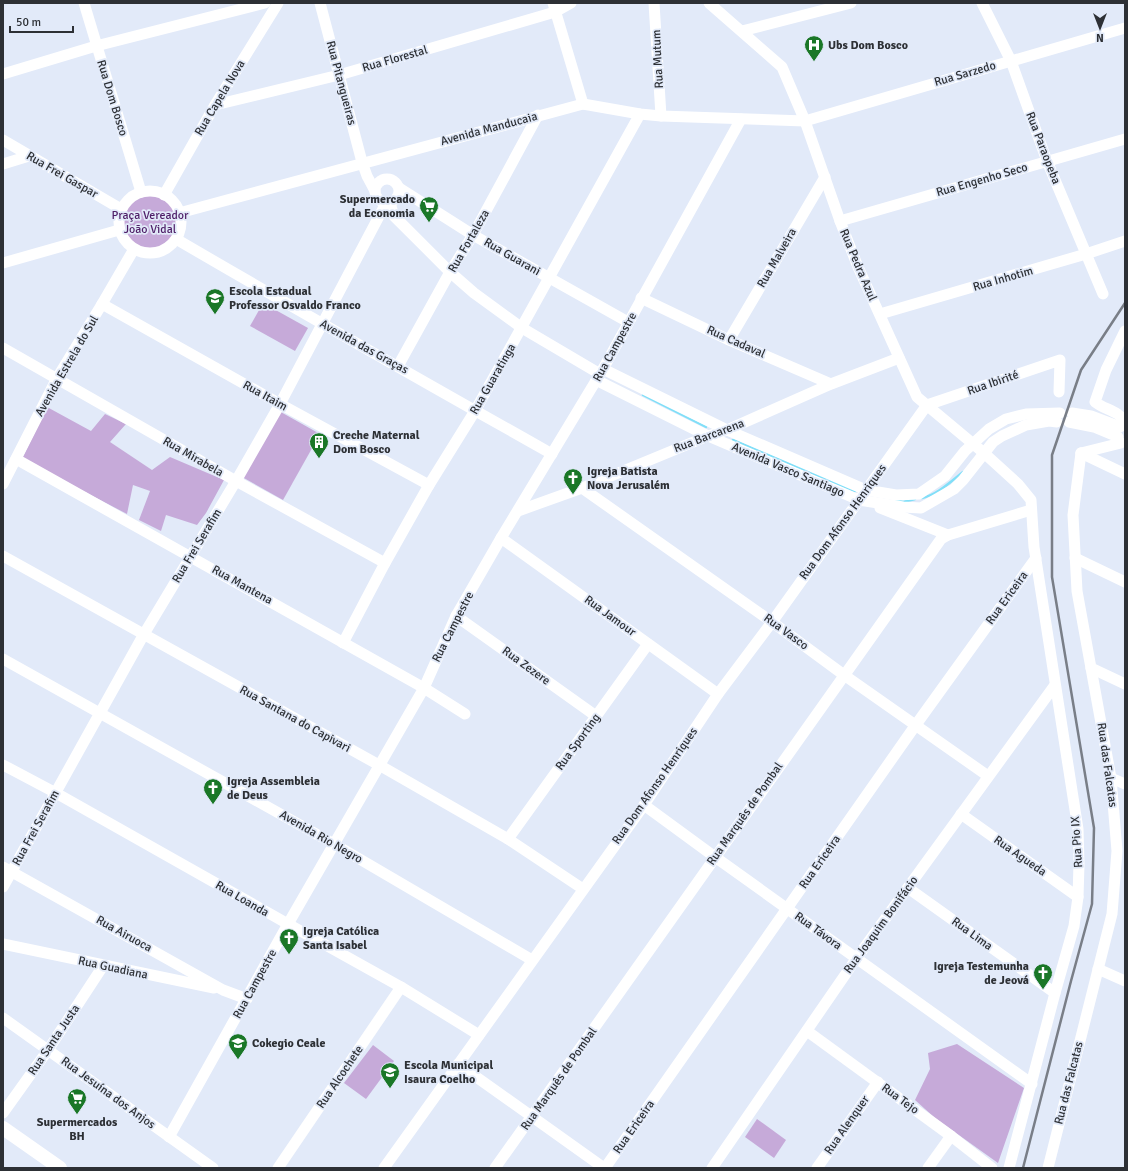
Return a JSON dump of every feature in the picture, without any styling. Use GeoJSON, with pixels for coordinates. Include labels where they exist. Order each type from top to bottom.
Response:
{"type":"FeatureCollection","features":[{"type":"Feature","properties":{"kind":"main road"},"geometry":{"type":"LineString","coordinates":[[3,1128],[60,1168]]}},
{"type":"Feature","properties":{"kind":"street","name":"Rua Dom Bosco"},"geometry":{"type":"LineString","coordinates":[[84,3],[141,192]]}},
{"type":"Feature","properties":{"kind":"street"},"geometry":{"type":"LineString","coordinates":[[3,74],[96,46],[265,3]]}},
{"type":"Feature","properties":{"kind":"street","name":"Rua Capela Nova"},"geometry":{"type":"LineString","coordinates":[[164,195],[215,105],[278,3]]}},
{"type":"Feature","properties":{"kind":"street","name":"Rua Pitangueiras"},"geometry":{"type":"LineString","coordinates":[[320,3],[364,165]]}},
{"type":"Feature","properties":{"kind":"street","name":"Rua Florestal"},"geometry":{"type":"LineString","coordinates":[[215,105],[339,75],[571,3]]}},
{"type":"Feature","properties":{"kind":"street","name":"Rua Mutum"},"geometry":{"type":"LineString","coordinates":[[654,3],[661,116]]}},
{"type":"Feature","properties":{"kind":"street","name":"Rua Pedra Azul"},"geometry":{"type":"LineString","coordinates":[[710,3],[782,67],[805,121],[824,177],[858,267],[917,397],[973,443],[1018,484],[1031,500],[1031,510]]}},
{"type":"Feature","properties":{"kind":"street"},"geometry":{"type":"LineString","coordinates":[[742,31],[851,3]]}},
{"type":"Feature","properties":{"kind":"street","name":"Rua Paraopeba"},"geometry":{"type":"LineString","coordinates":[[982,3],[1011,61],[1047,161],[1103,294]]}},
{"type":"Feature","properties":{"kind":"street"},"geometry":{"type":"LineString","coordinates":[[554,8],[583,104]]}},
{"type":"Feature","properties":{"kind":"street","name":"Rua Sarzedo"},"geometry":{"type":"LineString","coordinates":[[805,121],[1125,28]]}},
{"type":"Feature","properties":{"kind":"street","name":"Avenida Manducaia"},"geometry":{"type":"LineString","coordinates":[[179,213],[364,165],[538,115],[583,104],[640,114],[661,116],[741,120],[805,121]]}},
{"type":"Feature","properties":{"kind":"street","name":"Rua Guaratinga"},"geometry":{"type":"LineString","coordinates":[[343,643],[385,563],[429,485],[475,411],[640,114]]}},
{"type":"Feature","properties":{"kind":"street","name":"Rua Fortaleza"},"geometry":{"type":"LineString","coordinates":[[398,366],[450,272],[474,235],[538,115]]}},
{"type":"Feature","properties":{"kind":"street","name":"Rua Campestre"},"geometry":{"type":"LineString","coordinates":[[169,1137],[288,924],[424,688],[456,616],[501,538],[600,374],[741,120]]}},
{"type":"Feature","properties":{"kind":"street","name":"Rua Engenho Seco"},"geometry":{"type":"LineString","coordinates":[[840,221],[1125,139]]}},
{"type":"Feature","properties":{"kind":"street","name":"Rua Frei Gaspar"},"geometry":{"type":"LineString","coordinates":[[3,140],[121,209]]}},
{"type":"Feature","properties":{"kind":"street"},"geometry":{"type":"LineString","coordinates":[[3,164],[30,156]]}},
{"type":"Feature","properties":{"kind":"street"},"geometry":{"type":"LineString","coordinates":[[364,165],[377,198],[388,203],[396,199],[398,196],[398,188]]}},
{"type":"Feature","properties":{"kind":"street","name":"Rua Guarani"},"geometry":{"type":"LineString","coordinates":[[364,165],[383,180],[394,182],[398,188],[474,235],[628,322]]}},
{"type":"Feature","properties":{"kind":"street","name":"Rua Malveira"},"geometry":{"type":"LineString","coordinates":[[729,340],[824,177]]}},
{"type":"Feature","properties":{"kind":"street"},"geometry":{"type":"LineString","coordinates":[[375,191],[377,185],[383,180]]}},
{"type":"Feature","properties":{"kind":"street"},"geometry":{"type":"LineString","coordinates":[[150,191],[164,195],[171,199],[176,205],[179,213],[181,226],[176,239],[171,245],[157,253],[141,252],[134,249],[125,241],[119,230],[118,222],[121,209],[128,200],[141,192],[150,191]]}},
{"type":"Feature","properties":{"kind":"street","name":"Avenida Vasco Santiago"},"geometry":{"type":"LineString","coordinates":[[388,203],[394,216],[450,272],[522,328],[600,374],[708,436],[859,500],[903,507],[921,508],[954,489],[984,453],[998,439],[1026,425],[1050,421],[1059,417],[1026,414],[1006,419],[989,429],[965,450],[945,476],[919,494],[896,494],[866,490],[600,374]]}},
{"type":"Feature","properties":{"kind":"street","name":"Rua Frei Serafim"},"geometry":{"type":"LineString","coordinates":[[3,887],[8,869],[56,793],[144,634],[236,481],[280,404],[321,324],[388,203]]}},
{"type":"Feature","properties":{"kind":"street"},"geometry":{"type":"LineString","coordinates":[[3,263],[119,230]]}},
{"type":"Feature","properties":{"kind":"street","name":"Avenida das Graças"},"geometry":{"type":"LineString","coordinates":[[176,239],[321,324],[552,454]]}},
{"type":"Feature","properties":{"kind":"street","name":"Rua Inhotim"},"geometry":{"type":"LineString","coordinates":[[880,314],[1086,254],[1125,241]]}},
{"type":"Feature","properties":{"kind":"street","name":"Avenida Estrela do Sul"},"geometry":{"type":"LineString","coordinates":[[3,484],[57,378],[134,249]]}},
{"type":"Feature","properties":{"kind":"street","name":"Rua Cadaval"},"geometry":{"type":"LineString","coordinates":[[641,298],[729,340],[831,384]]}},
{"type":"Feature","properties":{"kind":"street","name":"Rua Itaim"},"geometry":{"type":"LineString","coordinates":[[102,304],[280,404],[429,485]]}},
{"type":"Feature","properties":{"kind":"street"},"geometry":{"type":"LineString","coordinates":[[1122,433],[1123,418],[1114,411],[1095,402],[1106,370],[1125,331]]}},
{"type":"Feature","properties":{"kind":"street","name":"Rua Mirabela"},"geometry":{"type":"LineString","coordinates":[[3,348],[236,481],[385,563]]}},
{"type":"Feature","properties":{"kind":"street","name":"Rua Barcarena"},"geometry":{"type":"LineString","coordinates":[[518,511],[582,488],[708,436],[727,430],[831,384],[899,358]]}},
{"type":"Feature","properties":{"kind":"street","name":"Rua Ibirité"},"geometry":{"type":"LineString","coordinates":[[927,405],[1060,360],[1059,392]]}},
{"type":"Feature","properties":{"kind":"street","name":"Rua Dom Afonso Henriques"},"geometry":{"type":"LineString","coordinates":[[384,1168],[644,805],[718,694],[772,622],[927,405]]}},
{"type":"Feature","properties":{"kind":"street"},"geometry":{"type":"LineString","coordinates":[[1070,418],[1091,416],[1122,433]]}},
{"type":"Feature","properties":{"kind":"street"},"geometry":{"type":"LineString","coordinates":[[1081,453],[1122,433]]}},
{"type":"Feature","properties":{"kind":"street"},"geometry":{"type":"LineString","coordinates":[[1081,453],[1125,474]]}},
{"type":"Feature","properties":{"kind":"street","name":"Rua das Falcatas"},"geometry":{"type":"LineString","coordinates":[[1048,1168],[1120,880],[1111,778],[1077,591],[1073,515],[1081,453]]}},
{"type":"Feature","properties":{"kind":"street","name":"Rua Mantena"},"geometry":{"type":"LineString","coordinates":[[16,459],[424,688],[465,714]]}},
{"type":"Feature","properties":{"kind":"street","name":"Rua Vasco"},"geometry":{"type":"LineString","coordinates":[[582,488],[772,622],[915,726],[988,776]]}},
{"type":"Feature","properties":{"kind":"street"},"geometry":{"type":"LineString","coordinates":[[859,500],[948,535]]}},
{"type":"Feature","properties":{"kind":"street"},"geometry":{"type":"LineString","coordinates":[[921,508],[918,512],[921,524]]}},
{"type":"Feature","properties":{"kind":"street","name":"Rua Marquês de Pombal"},"geometry":{"type":"LineString","coordinates":[[496,1168],[941,539],[948,535],[1031,510]]}},
{"type":"Feature","properties":{"kind":"street","name":"Rua Pio IX"},"geometry":{"type":"LineString","coordinates":[[1009,1168],[1074,926],[1078,897],[1078,829],[1036,558],[1031,510]]}},
{"type":"Feature","properties":{"kind":"street","name":"Rua Jamour"},"geometry":{"type":"LineString","coordinates":[[501,538],[718,694]]}},
{"type":"Feature","properties":{"kind":"street","name":"Rua Santana do Capivari"},"geometry":{"type":"LineString","coordinates":[[3,556],[508,839],[583,889]]}},
{"type":"Feature","properties":{"kind":"street","name":"Rua Ericeira"},"geometry":{"type":"LineString","coordinates":[[605,1168],[915,726],[1036,558]]}},
{"type":"Feature","properties":{"kind":"street"},"geometry":{"type":"LineString","coordinates":[[1075,558],[1125,582]]}},
{"type":"Feature","properties":{"kind":"street","name":"Rua Zezere"},"geometry":{"type":"LineString","coordinates":[[456,616],[596,716]]}},
{"type":"Feature","properties":{"kind":"street","name":"Rua Sporting"},"geometry":{"type":"LineString","coordinates":[[508,839],[648,644]]}},
{"type":"Feature","properties":{"kind":"street","name":"Avenida Rio Negro"},"geometry":{"type":"LineString","coordinates":[[3,658],[334,844],[532,960]]}},
{"type":"Feature","properties":{"kind":"street"},"geometry":{"type":"LineString","coordinates":[[1091,668],[1125,684]]}},
{"type":"Feature","properties":{"kind":"street","name":"Rua Joaquim Bonifácio"},"geometry":{"type":"LineString","coordinates":[[712,1168],[856,959],[1055,685]]}},
{"type":"Feature","properties":{"kind":"street","name":"Rua Loanda"},"geometry":{"type":"LineString","coordinates":[[3,765],[56,793],[401,986],[479,1035]]}},
{"type":"Feature","properties":{"kind":"street"},"geometry":{"type":"LineString","coordinates":[[1111,778],[1125,784]]}},
{"type":"Feature","properties":{"kind":"street","name":"Rua Távora"},"geometry":{"type":"LineString","coordinates":[[644,805],[715,858],[1032,1084]]}},
{"type":"Feature","properties":{"kind":"street","name":"Rua Agueda"},"geometry":{"type":"LineString","coordinates":[[961,814],[1078,897]]}},
{"type":"Feature","properties":{"kind":"street","name":"Rua Airuoca"},"geometry":{"type":"LineString","coordinates":[[8,869],[223,990],[247,999]]}},
{"type":"Feature","properties":{"kind":"street","name":"Rua Lima"},"geometry":{"type":"LineString","coordinates":[[908,888],[1055,993]]}},
{"type":"Feature","properties":{"kind":"street","name":"Rua Guadiana"},"geometry":{"type":"LineString","coordinates":[[3,944],[223,990]]}},
{"type":"Feature","properties":{"kind":"street","name":"Rua Santa Justa"},"geometry":{"type":"LineString","coordinates":[[3,1113],[48,1050],[103,966]]}},
{"type":"Feature","properties":{"kind":"street"},"geometry":{"type":"LineString","coordinates":[[1098,969],[1125,981]]}},
{"type":"Feature","properties":{"kind":"street","name":"Rua Alcochete"},"geometry":{"type":"LineString","coordinates":[[278,1168],[401,986]]}},
{"type":"Feature","properties":{"kind":"street","name":"Rua Jesuína dos Anjos"},"geometry":{"type":"LineString","coordinates":[[3,1018],[213,1168]]}},
{"type":"Feature","properties":{"kind":"street","name":"Rua Tejo"},"geometry":{"type":"LineString","coordinates":[[806,1031],[878,1082],[992,1168]]}},
{"type":"Feature","properties":{"kind":"street"},"geometry":{"type":"LineString","coordinates":[[458,1064],[605,1168]]}},
{"type":"Feature","properties":{"kind":"street","name":"Rua Alenquer"},"geometry":{"type":"LineString","coordinates":[[817,1168],[878,1082]]}},
{"type":"Feature","properties":{"kind":"street"},"geometry":{"type":"LineString","coordinates":[[928,1168],[951,1136]]}},
{"type":"Feature","properties":{"kind":"green space","name":"Praça Vereador João Vidal"},"geometry":{"type":"Polygon","coordinates":[[[145,195],[155,195],[165,199],[173,207],[177,217],[177,227],[173,237],[165,245],[155,249],[145,249],[135,245],[127,237],[123,227],[123,217],[127,207],[135,199],[145,195]]]}},
{"type":"Feature","properties":{"kind":"green space"},"geometry":{"type":"Polygon","coordinates":[[[263,303],[308,328],[295,351],[250,326],[263,303]]]}},
{"type":"Feature","properties":{"kind":"green space"},"geometry":{"type":"Polygon","coordinates":[[[47,407],[91,431],[105,414],[126,424],[110,442],[152,470],[170,457],[224,480],[206,513],[197,525],[166,515],[161,531],[139,520],[150,491],[133,485],[127,514],[22,459],[47,407]]]}},
{"type":"Feature","properties":{"kind":"green space"},"geometry":{"type":"Polygon","coordinates":[[[279,411],[320,434],[283,500],[242,477],[279,411]]]}},
{"type":"Feature","properties":{"kind":"green space"},"geometry":{"type":"Polygon","coordinates":[[[957,1044],[1024,1088],[998,1163],[935,1118],[915,1100],[930,1069],[928,1053],[957,1044]]]}},
{"type":"Feature","properties":{"kind":"green space"},"geometry":{"type":"Polygon","coordinates":[[[373,1045],[394,1061],[366,1099],[344,1083],[373,1045]]]}},
{"type":"Feature","properties":{"kind":"green space"},"geometry":{"type":"Polygon","coordinates":[[[757,1119],[786,1140],[774,1158],[745,1137],[757,1119]]]}},
{"type":"Feature","properties":{"kind":"waterway"},"geometry":{"type":"LineString","coordinates":[[643,395],[706,427]]}},
{"type":"Feature","properties":{"kind":"waterway"},"geometry":{"type":"LineString","coordinates":[[733,440],[855,491]]}},
{"type":"Feature","properties":{"kind":"waterway"},"geometry":{"type":"LineString","coordinates":[[922,498],[938,491],[963,472]]}},
{"type":"Feature","properties":{"kind":"waterway"},"geometry":{"type":"LineString","coordinates":[[896,500],[903,502],[915,499]]}},
{"type":"Feature","properties":{"kind":"railway"},"geometry":{"type":"LineString","coordinates":[[1023,1168],[1092,904],[1094,828],[1052,577],[1052,455],[1081,370],[1125,303]]}},
{"type":"Feature","properties":{"kind":"place","name":"Ubs Dom Bosco"},"geometry":{"type":"Point","coordinates":[814,62]}},
{"type":"Feature","properties":{"kind":"place","name":"Supermercado da Economia"},"geometry":{"type":"Point","coordinates":[429,223]}},
{"type":"Feature","properties":{"kind":"place","name":"Escola Estadual Professor Osvaldo Franco"},"geometry":{"type":"Point","coordinates":[215,315]}},
{"type":"Feature","properties":{"kind":"place","name":"Creche Maternal Dom Bosco"},"geometry":{"type":"Point","coordinates":[319,459]}},
{"type":"Feature","properties":{"kind":"place","name":"Igreja Batista Nova Jerusalém"},"geometry":{"type":"Point","coordinates":[573,495]}},
{"type":"Feature","properties":{"kind":"place","name":"Igreja Assembleia de Deus"},"geometry":{"type":"Point","coordinates":[213,805]}},
{"type":"Feature","properties":{"kind":"place","name":"Igreja Católica Santa Isabel"},"geometry":{"type":"Point","coordinates":[289,955]}},
{"type":"Feature","properties":{"kind":"place","name":"Igreja Testemunha de Jeová"},"geometry":{"type":"Point","coordinates":[1043,990]}},
{"type":"Feature","properties":{"kind":"place","name":"Cokegio Ceale"},"geometry":{"type":"Point","coordinates":[238,1060]}},
{"type":"Feature","properties":{"kind":"place","name":"Escola Municipal Isaura Coelho"},"geometry":{"type":"Point","coordinates":[390,1089]}},
{"type":"Feature","properties":{"kind":"place","name":"Supermercados BH"},"geometry":{"type":"Point","coordinates":[77,1115]}}]}
